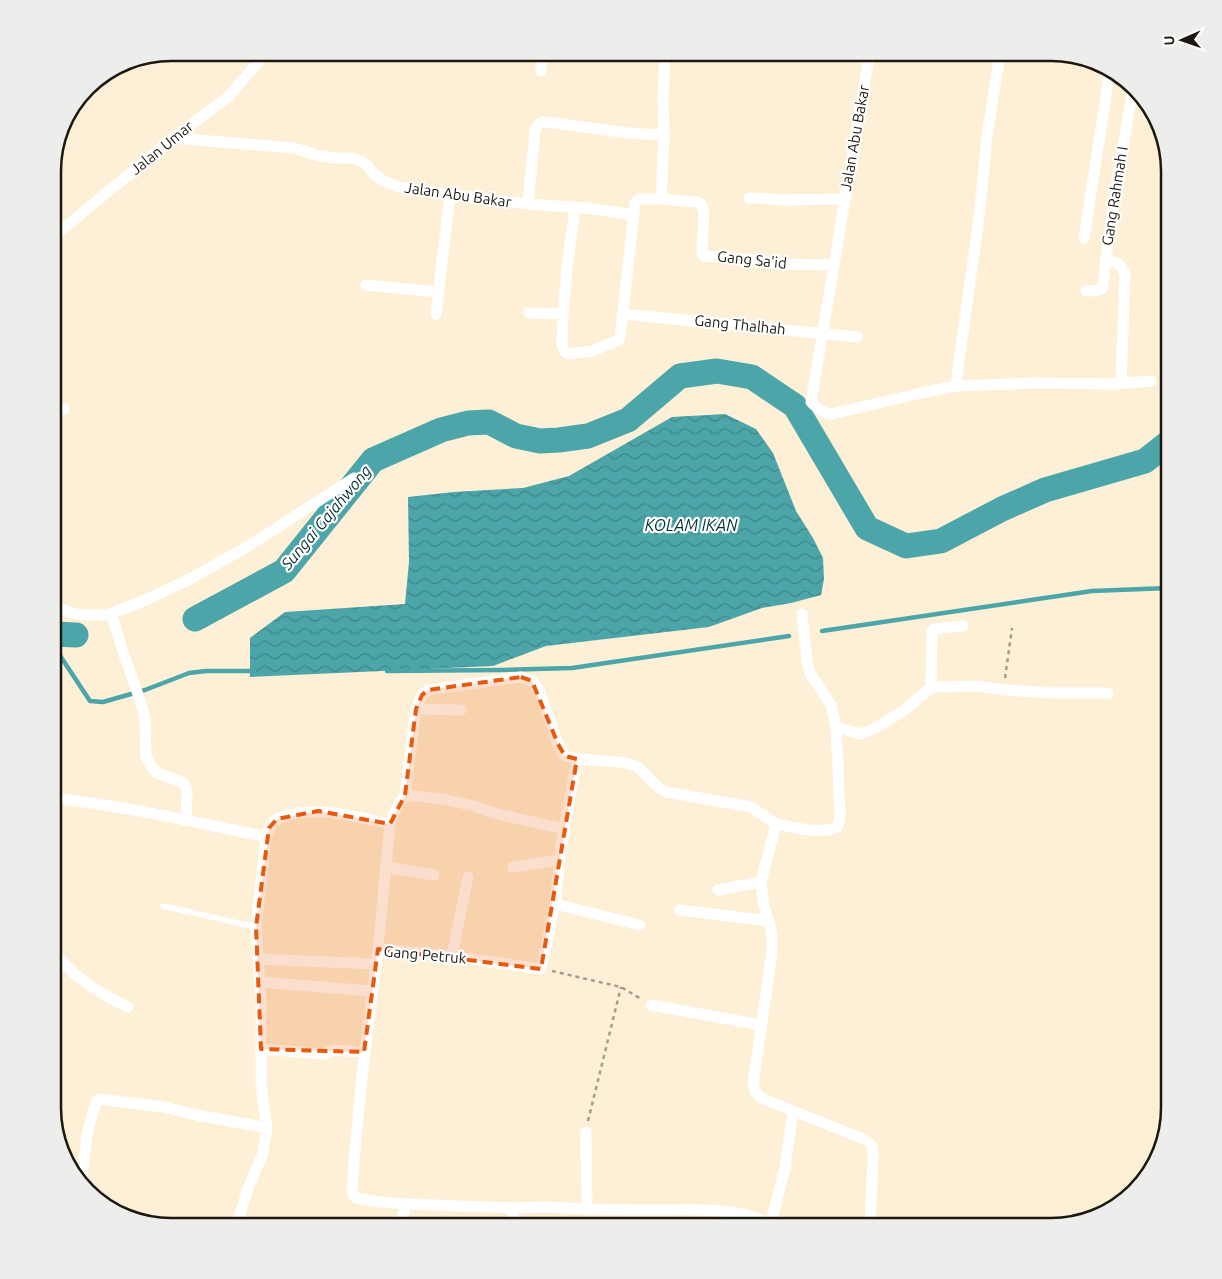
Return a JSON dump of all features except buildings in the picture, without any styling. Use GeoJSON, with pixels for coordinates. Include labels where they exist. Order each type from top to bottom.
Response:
{"type":"FeatureCollection","features":[{"type":"Feature","properties":{"kind":"street","name":"Jalan Umar"},"geometry":{"type":"LineString","coordinates":[[61,230],[173,138],[228,96],[258,61]]}},
{"type":"Feature","properties":{"kind":"street"},"geometry":{"type":"LineString","coordinates":[[541,71],[542,61]]}},
{"type":"Feature","properties":{"kind":"street"},"geometry":{"type":"LineString","coordinates":[[575,207],[563,314],[562,346],[569,354],[592,351],[620,338],[635,203],[639,199],[661,199],[665,61]]}},
{"type":"Feature","properties":{"kind":"street","name":"Jalan Abu Bakar"},"geometry":{"type":"LineString","coordinates":[[869,61],[811,402],[823,413],[832,414],[956,386]]}},
{"type":"Feature","properties":{"kind":"street"},"geometry":{"type":"LineString","coordinates":[[999,61],[987,137],[979,218],[956,386],[1035,383],[1121,383],[1151,380]]}},
{"type":"Feature","properties":{"kind":"street"},"geometry":{"type":"LineString","coordinates":[[1084,238],[1109,78]]}},
{"type":"Feature","properties":{"kind":"street","name":"Gang Rahmah I"},"geometry":{"type":"LineString","coordinates":[[1086,291],[1101,290],[1103,287],[1117,181],[1131,97]]}},
{"type":"Feature","properties":{"kind":"street"},"geometry":{"type":"LineString","coordinates":[[528,204],[535,130],[541,122],[628,133],[664,135]]}},
{"type":"Feature","properties":{"kind":"street","name":"Jalan Abu Bakar"},"geometry":{"type":"LineString","coordinates":[[173,138],[294,148],[316,155],[352,158],[361,160],[382,180],[398,187],[528,204],[575,207],[633,215]]}},
{"type":"Feature","properties":{"kind":"street"},"geometry":{"type":"LineString","coordinates":[[436,314],[450,194]]}},
{"type":"Feature","properties":{"kind":"street"},"geometry":{"type":"LineString","coordinates":[[749,198],[782,200],[845,199]]}},
{"type":"Feature","properties":{"kind":"street","name":"Gang Sa'id"},"geometry":{"type":"LineString","coordinates":[[661,199],[701,204],[704,212],[702,251],[704,256],[781,264],[834,265]]}},
{"type":"Feature","properties":{"kind":"street"},"geometry":{"type":"LineString","coordinates":[[1106,261],[1116,262],[1122,266],[1125,275],[1121,383]]}},
{"type":"Feature","properties":{"kind":"street"},"geometry":{"type":"LineString","coordinates":[[366,285],[438,292]]}},
{"type":"Feature","properties":{"kind":"street"},"geometry":{"type":"LineString","coordinates":[[529,312],[563,314]]}},
{"type":"Feature","properties":{"kind":"street","name":"Gang Thalhah"},"geometry":{"type":"LineString","coordinates":[[622,314],[857,337]]}},
{"type":"Feature","properties":{"kind":"street"},"geometry":{"type":"LineString","coordinates":[[61,609],[80,615],[106,615],[141,602],[190,579],[247,547],[354,478]]}},
{"type":"Feature","properties":{"kind":"street"},"geometry":{"type":"LineString","coordinates":[[112,613],[141,703],[145,720],[146,757],[156,773],[182,782],[186,787],[186,820]]}},
{"type":"Feature","properties":{"kind":"street"},"geometry":{"type":"LineString","coordinates":[[378,949],[390,824],[396,809],[405,795],[416,710],[422,694],[428,690],[521,677],[532,681],[539,690],[558,744],[566,756],[577,759],[634,765],[658,788],[666,792],[751,807],[776,824],[818,831],[827,831],[837,827],[840,815],[836,727],[831,705],[810,673],[802,614]]}},
{"type":"Feature","properties":{"kind":"street"},"geometry":{"type":"LineString","coordinates":[[931,687],[932,631],[934,629],[963,626]]}},
{"type":"Feature","properties":{"kind":"street"},"geometry":{"type":"LineString","coordinates":[[836,727],[860,734],[874,729],[906,709],[931,687],[978,686],[1004,690],[1054,693],[1108,693]]}},
{"type":"Feature","properties":{"kind":"street"},"geometry":{"type":"LineString","coordinates":[[416,710],[461,710]]}},
{"type":"Feature","properties":{"kind":"street"},"geometry":{"type":"LineString","coordinates":[[541,969],[554,904],[559,860],[577,759]]}},
{"type":"Feature","properties":{"kind":"street"},"geometry":{"type":"LineString","coordinates":[[405,795],[442,799],[564,829]]}},
{"type":"Feature","properties":{"kind":"street"},"geometry":{"type":"LineString","coordinates":[[61,799],[186,820],[266,837]]}},
{"type":"Feature","properties":{"kind":"street"},"geometry":{"type":"LineString","coordinates":[[239,1218],[249,1186],[262,1156],[267,1128],[261,1085],[261,1001],[256,927],[266,837],[269,828],[277,819],[297,813],[318,811],[344,814],[390,824]]}},
{"type":"Feature","properties":{"kind":"street"},"geometry":{"type":"LineString","coordinates":[[776,824],[761,882],[764,906],[772,936],[772,952],[754,1073],[754,1091],[761,1098],[872,1144],[874,1159],[870,1218]]}},
{"type":"Feature","properties":{"kind":"street"},"geometry":{"type":"LineString","coordinates":[[513,867],[559,860]]}},
{"type":"Feature","properties":{"kind":"street"},"geometry":{"type":"LineString","coordinates":[[386,867],[434,875]]}},
{"type":"Feature","properties":{"kind":"street"},"geometry":{"type":"LineString","coordinates":[[452,956],[468,877]]}},
{"type":"Feature","properties":{"kind":"street"},"geometry":{"type":"LineString","coordinates":[[718,890],[761,882]]}},
{"type":"Feature","properties":{"kind":"street"},"geometry":{"type":"LineString","coordinates":[[554,904],[640,925]]}},
{"type":"Feature","properties":{"kind":"street"},"geometry":{"type":"LineString","coordinates":[[680,910],[769,921]]}},
{"type":"Feature","properties":{"kind":"street","name":"Gang Petruk"},"geometry":{"type":"LineString","coordinates":[[541,969],[452,956],[378,949],[364,1052],[355,1143],[353,1195],[362,1200],[406,1204],[514,1208],[696,1210],[725,1212],[757,1218]]}},
{"type":"Feature","properties":{"kind":"street"},"geometry":{"type":"LineString","coordinates":[[61,959],[78,977],[104,995],[128,1007]]}},
{"type":"Feature","properties":{"kind":"street"},"geometry":{"type":"LineString","coordinates":[[258,959],[376,964]]}},
{"type":"Feature","properties":{"kind":"street"},"geometry":{"type":"LineString","coordinates":[[259,982],[372,991]]}},
{"type":"Feature","properties":{"kind":"street"},"geometry":{"type":"LineString","coordinates":[[651,1005],[761,1025]]}},
{"type":"Feature","properties":{"kind":"street"},"geometry":{"type":"LineString","coordinates":[[261,1049],[323,1054],[334,1050],[364,1052]]}},
{"type":"Feature","properties":{"kind":"street"},"geometry":{"type":"LineString","coordinates":[[83,1172],[87,1134],[96,1101],[99,1098],[162,1107],[197,1116],[267,1128]]}},
{"type":"Feature","properties":{"kind":"street"},"geometry":{"type":"LineString","coordinates":[[772,1218],[785,1168],[793,1111]]}},
{"type":"Feature","properties":{"kind":"street"},"geometry":{"type":"LineString","coordinates":[[586,1132],[587,1209]]}},
{"type":"Feature","properties":{"kind":"street"},"geometry":{"type":"LineString","coordinates":[[402,1218],[406,1204]]}},
{"type":"Feature","properties":{"kind":"street"},"geometry":{"type":"LineString","coordinates":[[513,1218],[514,1208]]}},
{"type":"Feature","properties":{"kind":"lane"},"geometry":{"type":"LineString","coordinates":[[163,906],[256,927]]}},
{"type":"Feature","properties":{"kind":"path"},"geometry":{"type":"LineString","coordinates":[[1004,690],[1012,628]]}},
{"type":"Feature","properties":{"kind":"path"},"geometry":{"type":"LineString","coordinates":[[541,969],[622,987],[651,1005]]}},
{"type":"Feature","properties":{"kind":"path"},"geometry":{"type":"LineString","coordinates":[[586,1132],[622,987]]}},
{"type":"Feature","properties":{"kind":"highlighted area"},"geometry":{"type":"Polygon","coordinates":[[[521,677],[532,681],[558,744],[565,756],[577,759],[541,969],[378,949],[364,1052],[261,1049],[256,927],[269,828],[277,819],[318,811],[390,824],[405,795],[416,709],[422,695],[428,690],[521,677]]]}},
{"type":"Feature","properties":{"kind":"water","name":"KOLAM IKAN"},"geometry":{"type":"Polygon","coordinates":[[[725,414],[756,429],[773,453],[796,511],[823,558],[824,579],[821,595],[762,608],[709,627],[546,646],[493,666],[250,677],[250,638],[285,612],[405,604],[409,562],[408,497],[523,488],[569,476],[672,417],[725,414]]]}},
{"type":"Feature","properties":{"kind":"waterway","name":"Sungai Gajahwong"},"geometry":{"type":"LineString","coordinates":[[195,619],[284,571],[373,460],[441,430],[468,423],[489,422],[516,436],[540,441],[588,436],[628,420],[680,376],[717,371],[752,377],[795,406],[867,528],[906,546],[941,541],[1002,509],[1045,490],[1145,461],[1161,448]]}},
{"type":"Feature","properties":{"kind":"waterway"},"geometry":{"type":"LineString","coordinates":[[822,631],[1092,591],[1161,588]]}},
{"type":"Feature","properties":{"kind":"waterway","name":"Sungai Gajahwong"},"geometry":{"type":"LineString","coordinates":[[61,634],[76,635]]}},
{"type":"Feature","properties":{"kind":"waterway"},"geometry":{"type":"LineString","coordinates":[[387,671],[572,668],[789,636]]}},
{"type":"Feature","properties":{"kind":"waterway"},"geometry":{"type":"LineString","coordinates":[[61,657],[90,701],[103,702],[145,690],[189,673],[254,671]]}}]}
